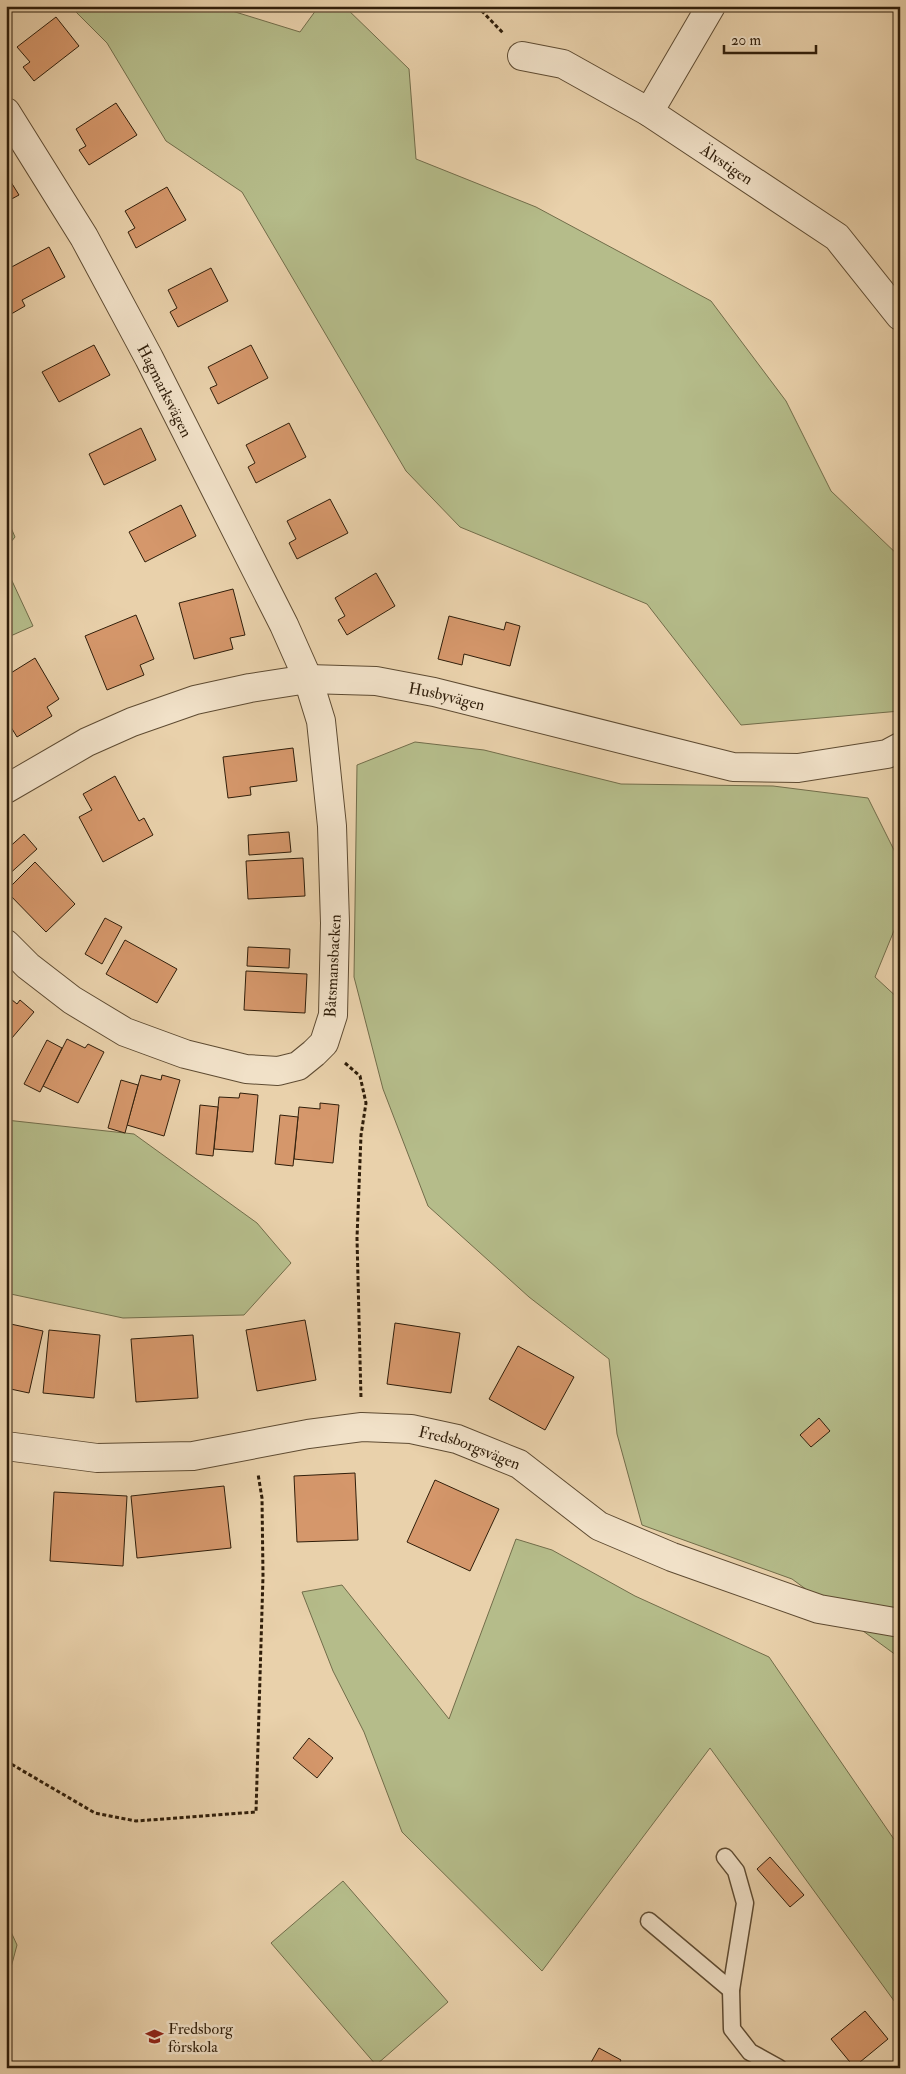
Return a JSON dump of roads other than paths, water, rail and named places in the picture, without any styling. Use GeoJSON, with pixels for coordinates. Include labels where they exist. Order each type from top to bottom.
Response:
{"type":"FeatureCollection","features":[{"type":"Feature","properties":{"kind":"street"},"geometry":{"type":"LineString","coordinates":[[649,112],[711,6]]}},
{"type":"Feature","properties":{"kind":"street","name":"Älvstigen"},"geometry":{"type":"LineString","coordinates":[[522,56],[563,64],[649,112],[837,237],[900,316]]}},
{"type":"Feature","properties":{"kind":"street","name":"Hagmarksvägen"},"geometry":{"type":"LineString","coordinates":[[6,112],[84,237],[144,349],[284,625],[308,679]]}},
{"type":"Feature","properties":{"kind":"street","name":"Husbyvägen"},"geometry":{"type":"LineString","coordinates":[[6,789],[87,742],[132,722],[195,700],[250,688],[308,679],[376,682],[434,692],[733,766],[798,768],[887,754],[900,747]]}},
{"type":"Feature","properties":{"kind":"street","name":"Båtsmansbacken"},"geometry":{"type":"LineString","coordinates":[[6,944],[28,966],[72,1000],[125,1032],[185,1054],[246,1069],[278,1071],[298,1066],[324,1043],[333,1015],[335,984],[332,826],[320,721],[308,679]]}},
{"type":"Feature","properties":{"kind":"street","name":"Fredsborgsvägen"},"geometry":{"type":"LineString","coordinates":[[6,1446],[97,1458],[193,1456],[308,1434],[362,1427],[411,1429],[456,1439],[519,1464],[600,1526],[672,1557],[818,1609],[900,1623]]}},
{"type":"Feature","properties":{"kind":"lane"},"geometry":{"type":"LineString","coordinates":[[725,1857],[736,1872],[745,1903],[731,1990],[732,2029],[750,2052],[779,2068]]}},
{"type":"Feature","properties":{"kind":"lane"},"geometry":{"type":"LineString","coordinates":[[649,1921],[731,1990]]}},
{"type":"Feature","properties":{"kind":"place","name":"Fredsborg förskola"},"geometry":{"type":"Point","coordinates":[154,2037]}}]}
